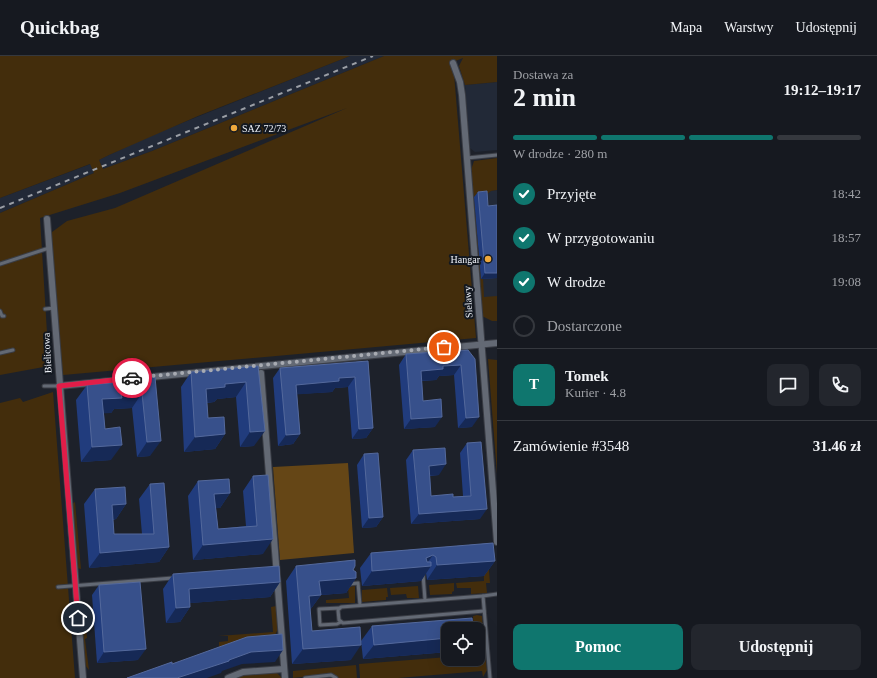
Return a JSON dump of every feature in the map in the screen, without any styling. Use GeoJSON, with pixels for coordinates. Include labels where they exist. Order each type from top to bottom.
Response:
{"type":"FeatureCollection","features":[{"type":"Feature","properties":{"kind":"street","name":"Sielawy"},"geometry":{"type":"LineString","coordinates":[[453,62],[460,82],[467,158],[497,542]]}},
{"type":"Feature","properties":{"kind":"street","name":"Bielicowa"},"geometry":{"type":"LineString","coordinates":[[47,219],[83,678]]}},
{"type":"Feature","properties":{"kind":"street"},"geometry":{"type":"LineString","coordinates":[[59,386],[481,344],[497,344]]}},
{"type":"Feature","properties":{"kind":"street"},"geometry":{"type":"LineString","coordinates":[[261,373],[279,640],[285,678]]}},
{"type":"Feature","properties":{"kind":"street"},"geometry":{"type":"LineString","coordinates":[[228,678],[243,672],[284,669]]}},
{"type":"Feature","properties":{"kind":"lane"},"geometry":{"type":"LineString","coordinates":[[467,158],[497,154]]}},
{"type":"Feature","properties":{"kind":"lane"},"geometry":{"type":"LineString","coordinates":[[0,264],[49,248]]}},
{"type":"Feature","properties":{"kind":"lane"},"geometry":{"type":"LineString","coordinates":[[45,309],[54,308]]}},
{"type":"Feature","properties":{"kind":"lane"},"geometry":{"type":"LineString","coordinates":[[0,310],[2,316],[4,316]]}},
{"type":"Feature","properties":{"kind":"lane"},"geometry":{"type":"LineString","coordinates":[[0,353],[13,350]]}},
{"type":"Feature","properties":{"kind":"lane"},"geometry":{"type":"LineString","coordinates":[[44,386],[59,386]]}},
{"type":"Feature","properties":{"kind":"lane"},"geometry":{"type":"LineString","coordinates":[[418,574],[428,573]]}},
{"type":"Feature","properties":{"kind":"lane"},"geometry":{"type":"LineString","coordinates":[[423,574],[425,600]]}},
{"type":"Feature","properties":{"kind":"lane"},"geometry":{"type":"LineString","coordinates":[[58,587],[177,578]]}},
{"type":"Feature","properties":{"kind":"lane"},"geometry":{"type":"LineString","coordinates":[[345,584],[358,583],[360,605]]}},
{"type":"Feature","properties":{"kind":"lane"},"geometry":{"type":"LineString","coordinates":[[484,612],[341,622],[338,624],[320,625],[319,609],[497,594]]}},
{"type":"Feature","properties":{"kind":"lane"},"geometry":{"type":"LineString","coordinates":[[483,596],[490,678]]}},
{"type":"Feature","properties":{"kind":"lane"},"geometry":{"type":"LineString","coordinates":[[340,608],[339,620],[341,622]]}},
{"type":"Feature","properties":{"kind":"lane"},"geometry":{"type":"LineString","coordinates":[[470,613],[470,618]]}},
{"type":"Feature","properties":{"kind":"lane"},"geometry":{"type":"LineString","coordinates":[[304,678],[330,675],[336,678]]}},
{"type":"Feature","properties":{"kind":"shaded area"},"geometry":{"type":"Polygon","coordinates":[[[0,56],[350,56],[198,116],[109,155],[99,160],[103,169],[152,151],[384,56],[497,56],[497,82],[465,85],[459,66],[463,58],[453,62],[476,338],[63,375],[48,235],[67,221],[115,208],[347,108],[120,193],[40,218],[49,366],[0,375],[0,213],[94,173],[90,164],[0,198],[0,56]]]}},
{"type":"Feature","properties":{"kind":"shaded area"},"geometry":{"type":"Polygon","coordinates":[[[350,56],[384,56],[152,151],[103,169],[99,160],[147,137],[350,56]]]}},
{"type":"Feature","properties":{"kind":"shaded area"},"geometry":{"type":"Polygon","coordinates":[[[497,82],[497,150],[475,152],[470,148],[465,85],[497,82]]]}},
{"type":"Feature","properties":{"kind":"shaded area"},"geometry":{"type":"Polygon","coordinates":[[[497,158],[497,190],[491,191],[484,196],[474,197],[484,297],[497,296],[497,321],[492,321],[482,316],[471,170],[474,161],[497,158]]]}},
{"type":"Feature","properties":{"kind":"shaded area"},"geometry":{"type":"Polygon","coordinates":[[[91,164],[94,173],[0,213],[0,198],[91,164]]]}},
{"type":"Feature","properties":{"kind":"shaded area"},"geometry":{"type":"Polygon","coordinates":[[[497,190],[497,305],[483,306],[474,197],[484,196],[491,191],[497,190]]]}},
{"type":"Feature","properties":{"kind":"shaded area"},"geometry":{"type":"Polygon","coordinates":[[[488,359],[497,360],[497,474],[488,359]]]}},
{"type":"Feature","properties":{"kind":"shaded area"},"geometry":{"type":"Polygon","coordinates":[[[53,392],[75,678],[0,678],[0,403],[20,398],[23,402],[53,392]]]}},
{"type":"Feature","properties":{"kind":"shaded area"},"geometry":{"type":"Polygon","coordinates":[[[348,463],[354,553],[280,560],[273,467],[348,463]]]}},
{"type":"Feature","properties":{"kind":"shaded area"},"geometry":{"type":"Polygon","coordinates":[[[75,502],[81,569],[77,568],[72,504],[75,502]]]}},
{"type":"Feature","properties":{"kind":"shaded area"},"geometry":{"type":"Polygon","coordinates":[[[483,558],[488,558],[490,583],[486,583],[487,593],[471,594],[471,588],[457,588],[456,583],[484,581],[483,558]]]}},
{"type":"Feature","properties":{"kind":"shaded area"},"geometry":{"type":"Polygon","coordinates":[[[454,583],[454,591],[452,594],[430,595],[429,585],[454,583]]]}},
{"type":"Feature","properties":{"kind":"shaded area"},"geometry":{"type":"Polygon","coordinates":[[[355,586],[355,603],[326,603],[326,600],[349,598],[348,587],[355,586]]]}},
{"type":"Feature","properties":{"kind":"shaded area"},"geometry":{"type":"Polygon","coordinates":[[[418,586],[419,598],[407,598],[406,594],[391,595],[390,588],[418,586]]]}},
{"type":"Feature","properties":{"kind":"shaded area"},"geometry":{"type":"Polygon","coordinates":[[[387,588],[388,597],[386,597],[386,600],[362,602],[362,590],[387,588]]]}},
{"type":"Feature","properties":{"kind":"shaded area"},"geometry":{"type":"Polygon","coordinates":[[[80,601],[84,604],[87,638],[85,639],[89,670],[85,665],[80,601]]]}},
{"type":"Feature","properties":{"kind":"shaded area"},"geometry":{"type":"Polygon","coordinates":[[[276,606],[278,629],[274,637],[219,648],[219,642],[228,641],[228,636],[218,636],[273,632],[271,607],[276,606]]]}},
{"type":"Feature","properties":{"kind":"shaded area"},"geometry":{"type":"Polygon","coordinates":[[[473,616],[482,616],[482,622],[473,622],[473,616]]]}},
{"type":"Feature","properties":{"kind":"shaded area"},"geometry":{"type":"Polygon","coordinates":[[[485,656],[487,670],[483,677],[482,671],[398,678],[360,678],[359,664],[441,658],[441,666],[485,666],[485,656]]]}},
{"type":"Feature","properties":{"kind":"shaded area"},"geometry":{"type":"Polygon","coordinates":[[[356,665],[357,678],[339,678],[331,674],[293,678],[293,671],[356,665]]]}},
{"type":"Feature","properties":{"kind":"shaded area"},"geometry":{"type":"Polygon","coordinates":[[[266,671],[266,673],[277,673],[282,678],[228,678],[266,671]]]}},
{"type":"Feature","properties":{"kind":"building","name":"Hangar"},"geometry":{"type":"Polygon","coordinates":[[[487,191],[488,206],[497,205],[497,273],[485,273],[478,192],[487,191]]]}},
{"type":"Feature","properties":{"kind":"building"},"geometry":{"type":"Polygon","coordinates":[[[468,350],[475,359],[479,417],[466,418],[461,365],[443,366],[443,369],[421,371],[423,401],[441,399],[442,417],[411,419],[406,354],[468,350]]]}},
{"type":"Feature","properties":{"kind":"building"},"geometry":{"type":"Polygon","coordinates":[[[368,361],[373,428],[359,429],[355,377],[339,378],[339,381],[296,385],[300,434],[286,435],[280,368],[368,361]]]}},
{"type":"Feature","properties":{"kind":"building"},"geometry":{"type":"Polygon","coordinates":[[[258,366],[265,431],[250,432],[246,382],[225,384],[225,387],[206,389],[208,418],[224,417],[225,434],[195,437],[191,372],[258,366]]]}},
{"type":"Feature","properties":{"kind":"building"},"geometry":{"type":"Polygon","coordinates":[[[155,377],[161,441],[147,442],[142,393],[121,394],[122,398],[102,399],[105,429],[120,427],[122,445],[92,447],[87,385],[133,381],[133,379],[155,377]]]}},
{"type":"Feature","properties":{"kind":"building"},"geometry":{"type":"Polygon","coordinates":[[[481,442],[487,509],[419,514],[413,450],[445,448],[446,464],[429,466],[431,496],[453,494],[453,497],[471,496],[467,443],[481,442]]]}},
{"type":"Feature","properties":{"kind":"building"},"geometry":{"type":"Polygon","coordinates":[[[378,453],[383,517],[369,518],[364,454],[378,453]]]}},
{"type":"Feature","properties":{"kind":"building"},"geometry":{"type":"Polygon","coordinates":[[[268,475],[273,539],[203,545],[198,481],[229,479],[230,493],[214,494],[218,529],[257,526],[253,476],[268,475]]]}},
{"type":"Feature","properties":{"kind":"building"},"geometry":{"type":"Polygon","coordinates":[[[164,483],[169,547],[100,553],[95,489],[125,487],[126,504],[112,505],[114,534],[154,534],[150,484],[164,483]]]}},
{"type":"Feature","properties":{"kind":"building"},"geometry":{"type":"Polygon","coordinates":[[[493,543],[495,561],[437,565],[436,557],[433,555],[426,558],[427,562],[431,562],[431,566],[372,571],[371,553],[493,543]]]}},
{"type":"Feature","properties":{"kind":"building"},"geometry":{"type":"Polygon","coordinates":[[[355,560],[353,570],[356,572],[356,578],[319,581],[321,595],[309,596],[312,631],[360,627],[361,645],[303,649],[296,566],[355,560]]]}},
{"type":"Feature","properties":{"kind":"building"},"geometry":{"type":"Polygon","coordinates":[[[279,566],[280,582],[189,589],[190,607],[176,608],[173,574],[279,566]]]}},
{"type":"Feature","properties":{"kind":"building"},"geometry":{"type":"Polygon","coordinates":[[[140,582],[146,649],[104,652],[99,585],[140,582]]]}},
{"type":"Feature","properties":{"kind":"building"},"geometry":{"type":"Polygon","coordinates":[[[472,618],[472,622],[441,622],[441,639],[374,645],[372,626],[472,618]]]}},
{"type":"Feature","properties":{"kind":"building"},"geometry":{"type":"Polygon","coordinates":[[[282,634],[283,650],[251,652],[177,678],[127,678],[172,662],[172,664],[247,637],[282,634]]]}},
{"type":"Feature","properties":{"kind":"railway"},"geometry":{"type":"LineString","coordinates":[[0,208],[373,56]]}},
{"type":"Feature","properties":{"kind":"way so far"},"geometry":{"type":"LineString","coordinates":[[132,378],[444,347]]}},
{"type":"Feature","properties":{"kind":"place","name":"SAZ 72/73"},"geometry":{"type":"Point","coordinates":[234,128]}},
{"type":"Feature","properties":{"kind":"place","name":"Hangar"},"geometry":{"type":"Point","coordinates":[488,259]}},
{"type":"Feature","properties":{"kind":"route"},"geometry":{"type":"LineString","coordinates":[[78,618],[59,386],[132,378]]}}]}
